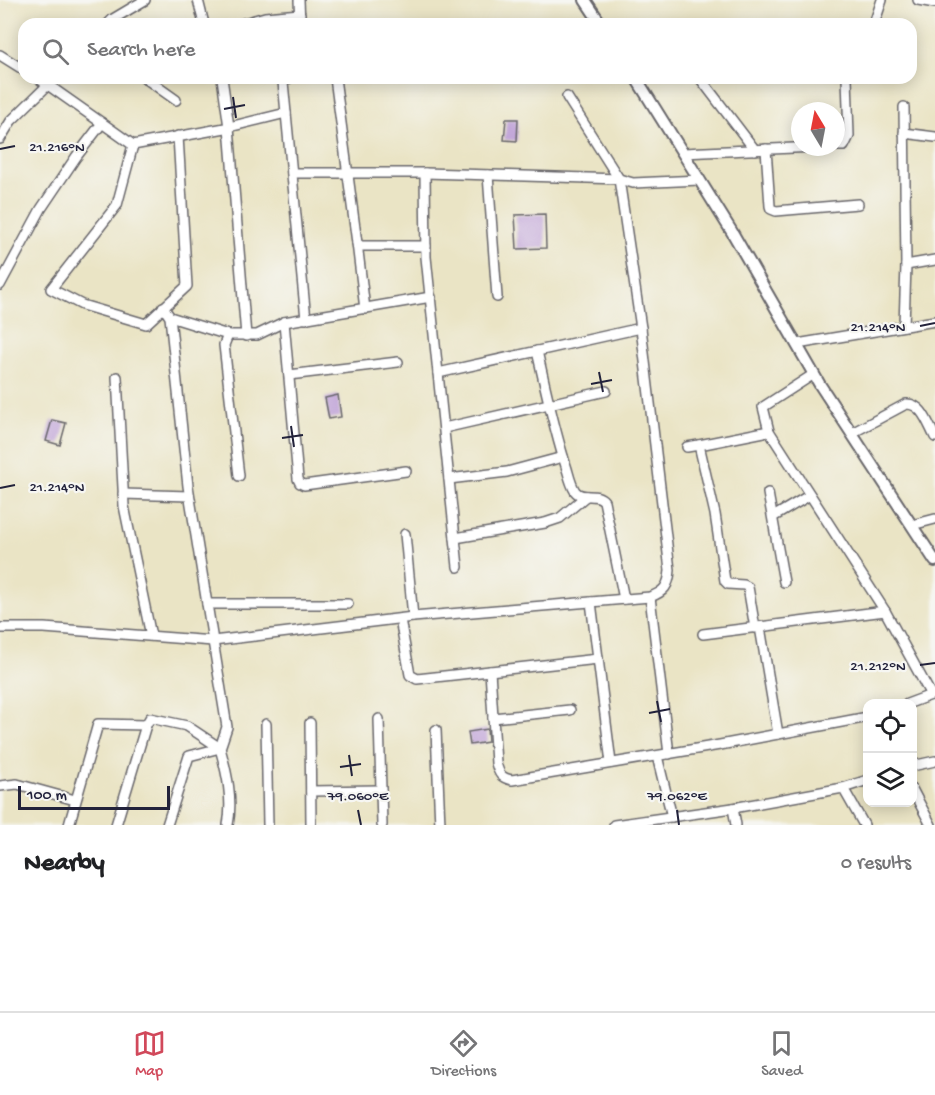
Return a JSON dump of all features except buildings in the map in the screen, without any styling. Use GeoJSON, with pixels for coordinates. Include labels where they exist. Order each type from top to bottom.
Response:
{"type":"FeatureCollection","features":[{"type":"Feature","properties":{"kind":"street"},"geometry":{"type":"LineString","coordinates":[[114,18],[129,4],[145,0]]}},
{"type":"Feature","properties":{"kind":"street"},"geometry":{"type":"LineString","coordinates":[[198,0],[202,18]]}},
{"type":"Feature","properties":{"kind":"street"},"geometry":{"type":"LineString","coordinates":[[298,0],[300,18]]}},
{"type":"Feature","properties":{"kind":"street"},"geometry":{"type":"LineString","coordinates":[[585,0],[597,18]]}},
{"type":"Feature","properties":{"kind":"street"},"geometry":{"type":"LineString","coordinates":[[876,18],[882,0]]}},
{"type":"Feature","properties":{"kind":"street"},"geometry":{"type":"LineString","coordinates":[[918,0],[933,2]]}},
{"type":"Feature","properties":{"kind":"street"},"geometry":{"type":"LineString","coordinates":[[262,18],[282,18]]}},
{"type":"Feature","properties":{"kind":"street"},"geometry":{"type":"LineString","coordinates":[[0,55],[18,66]]}},
{"type":"Feature","properties":{"kind":"street"},"geometry":{"type":"LineString","coordinates":[[0,139],[11,121],[49,84]]}},
{"type":"Feature","properties":{"kind":"street"},"geometry":{"type":"LineString","coordinates":[[56,84],[102,123],[133,145],[229,127],[286,113]]}},
{"type":"Feature","properties":{"kind":"street"},"geometry":{"type":"LineString","coordinates":[[157,84],[176,100]]}},
{"type":"Feature","properties":{"kind":"street"},"geometry":{"type":"LineString","coordinates":[[223,84],[229,127],[246,336]]}},
{"type":"Feature","properties":{"kind":"street"},"geometry":{"type":"LineString","coordinates":[[283,84],[306,319]]}},
{"type":"Feature","properties":{"kind":"street"},"geometry":{"type":"LineString","coordinates":[[336,84],[365,309]]}},
{"type":"Feature","properties":{"kind":"street"},"geometry":{"type":"LineString","coordinates":[[640,84],[732,232],[814,374],[935,561]]}},
{"type":"Feature","properties":{"kind":"street"},"geometry":{"type":"LineString","coordinates":[[705,84],[755,150]]}},
{"type":"Feature","properties":{"kind":"street"},"geometry":{"type":"LineString","coordinates":[[845,144],[849,136],[847,84]]}},
{"type":"Feature","properties":{"kind":"street"},"geometry":{"type":"LineString","coordinates":[[0,628],[44,628],[213,641],[413,617],[650,597],[665,589],[669,583],[670,570],[641,328],[619,179],[567,97]]}},
{"type":"Feature","properties":{"kind":"street"},"geometry":{"type":"LineString","coordinates":[[904,107],[906,265],[904,326]]}},
{"type":"Feature","properties":{"kind":"street"},"geometry":{"type":"LineString","coordinates":[[0,285],[41,209],[76,156],[102,123]]}},
{"type":"Feature","properties":{"kind":"street"},"geometry":{"type":"LineString","coordinates":[[904,133],[935,137]]}},
{"type":"Feature","properties":{"kind":"street"},"geometry":{"type":"LineString","coordinates":[[133,145],[117,205],[51,289],[82,305],[146,324],[187,286],[178,136]]}},
{"type":"Feature","properties":{"kind":"street"},"geometry":{"type":"LineString","coordinates":[[683,153],[791,148]]}},
{"type":"Feature","properties":{"kind":"street"},"geometry":{"type":"LineString","coordinates":[[766,149],[771,209],[776,211],[858,204]]}},
{"type":"Feature","properties":{"kind":"street"},"geometry":{"type":"LineString","coordinates":[[292,173],[425,173],[619,179],[633,183],[700,180]]}},
{"type":"Feature","properties":{"kind":"street"},"geometry":{"type":"LineString","coordinates":[[425,173],[426,246],[430,297],[458,567]]}},
{"type":"Feature","properties":{"kind":"street"},"geometry":{"type":"LineString","coordinates":[[488,175],[497,297]]}},
{"type":"Feature","properties":{"kind":"street"},"geometry":{"type":"LineString","coordinates":[[357,243],[361,246],[426,246]]}},
{"type":"Feature","properties":{"kind":"street"},"geometry":{"type":"LineString","coordinates":[[906,265],[935,260]]}},
{"type":"Feature","properties":{"kind":"street"},"geometry":{"type":"LineString","coordinates":[[170,317],[228,335],[246,336],[257,335],[284,322],[430,297]]}},
{"type":"Feature","properties":{"kind":"street"},"geometry":{"type":"LineString","coordinates":[[163,307],[170,317],[189,496],[227,727],[220,748],[227,776],[228,825]]}},
{"type":"Feature","properties":{"kind":"street"},"geometry":{"type":"LineString","coordinates":[[797,344],[935,321]]}},
{"type":"Feature","properties":{"kind":"street"},"geometry":{"type":"LineString","coordinates":[[284,322],[300,483],[304,485],[406,471]]}},
{"type":"Feature","properties":{"kind":"street"},"geometry":{"type":"LineString","coordinates":[[438,373],[641,328]]}},
{"type":"Feature","properties":{"kind":"street"},"geometry":{"type":"LineString","coordinates":[[228,335],[224,345],[239,476]]}},
{"type":"Feature","properties":{"kind":"street"},"geometry":{"type":"LineString","coordinates":[[537,351],[563,457],[574,489],[577,493],[586,496],[596,495],[604,501],[624,599]]}},
{"type":"Feature","properties":{"kind":"street"},"geometry":{"type":"LineString","coordinates":[[289,375],[398,362]]}},
{"type":"Feature","properties":{"kind":"street"},"geometry":{"type":"LineString","coordinates":[[814,374],[763,407],[769,431],[885,611],[933,695],[917,701]]}},
{"type":"Feature","properties":{"kind":"street"},"geometry":{"type":"LineString","coordinates":[[117,377],[123,494],[131,545],[151,636]]}},
{"type":"Feature","properties":{"kind":"street"},"geometry":{"type":"LineString","coordinates":[[444,428],[606,391]]}},
{"type":"Feature","properties":{"kind":"street"},"geometry":{"type":"LineString","coordinates":[[852,433],[906,404],[913,403],[918,407],[935,437]]}},
{"type":"Feature","properties":{"kind":"street"},"geometry":{"type":"LineString","coordinates":[[687,447],[769,431]]}},
{"type":"Feature","properties":{"kind":"street"},"geometry":{"type":"LineString","coordinates":[[699,445],[715,514],[725,580],[728,584],[744,585],[748,588],[778,734]]}},
{"type":"Feature","properties":{"kind":"street"},"geometry":{"type":"LineString","coordinates":[[449,479],[507,472],[563,457]]}},
{"type":"Feature","properties":{"kind":"street"},"geometry":{"type":"LineString","coordinates":[[768,493],[784,582]]}},
{"type":"Feature","properties":{"kind":"street"},"geometry":{"type":"LineString","coordinates":[[123,494],[189,496]]}},
{"type":"Feature","properties":{"kind":"street"},"geometry":{"type":"LineString","coordinates":[[773,517],[810,495]]}},
{"type":"Feature","properties":{"kind":"street"},"geometry":{"type":"LineString","coordinates":[[455,538],[545,523],[560,518],[586,496]]}},
{"type":"Feature","properties":{"kind":"street"},"geometry":{"type":"LineString","coordinates":[[912,525],[935,519]]}},
{"type":"Feature","properties":{"kind":"street"},"geometry":{"type":"LineString","coordinates":[[405,534],[413,617]]}},
{"type":"Feature","properties":{"kind":"street"},"geometry":{"type":"LineString","coordinates":[[650,597],[669,754]]}},
{"type":"Feature","properties":{"kind":"street"},"geometry":{"type":"LineString","coordinates":[[591,602],[611,764]]}},
{"type":"Feature","properties":{"kind":"street"},"geometry":{"type":"LineString","coordinates":[[207,604],[348,604]]}},
{"type":"Feature","properties":{"kind":"street"},"geometry":{"type":"LineString","coordinates":[[703,634],[885,611]]}},
{"type":"Feature","properties":{"kind":"street"},"geometry":{"type":"LineString","coordinates":[[400,619],[412,678],[598,659]]}},
{"type":"Feature","properties":{"kind":"street"},"geometry":{"type":"LineString","coordinates":[[490,671],[496,763],[498,772],[503,778],[512,780],[523,780],[863,718]]}},
{"type":"Feature","properties":{"kind":"street"},"geometry":{"type":"LineString","coordinates":[[493,718],[570,710]]}},
{"type":"Feature","properties":{"kind":"street"},"geometry":{"type":"LineString","coordinates":[[116,825],[146,724],[150,718],[187,726],[220,748]]}},
{"type":"Feature","properties":{"kind":"street"},"geometry":{"type":"LineString","coordinates":[[379,719],[382,825]]}},
{"type":"Feature","properties":{"kind":"street"},"geometry":{"type":"LineString","coordinates":[[310,723],[311,825]]}},
{"type":"Feature","properties":{"kind":"street"},"geometry":{"type":"LineString","coordinates":[[69,825],[98,724],[146,724]]}},
{"type":"Feature","properties":{"kind":"street"},"geometry":{"type":"LineString","coordinates":[[266,724],[268,825]]}},
{"type":"Feature","properties":{"kind":"street"},"geometry":{"type":"LineString","coordinates":[[436,730],[440,825]]}},
{"type":"Feature","properties":{"kind":"street"},"geometry":{"type":"LineString","coordinates":[[167,825],[189,756],[220,748]]}},
{"type":"Feature","properties":{"kind":"street"},"geometry":{"type":"LineString","coordinates":[[657,756],[678,819]]}},
{"type":"Feature","properties":{"kind":"street"},"geometry":{"type":"LineString","coordinates":[[917,765],[935,761]]}},
{"type":"Feature","properties":{"kind":"street"},"geometry":{"type":"LineString","coordinates":[[614,825],[678,819],[843,788],[863,781]]}},
{"type":"Feature","properties":{"kind":"street"},"geometry":{"type":"LineString","coordinates":[[0,786],[16,784],[75,800]]}},
{"type":"Feature","properties":{"kind":"street"},"geometry":{"type":"LineString","coordinates":[[843,788],[864,825]]}},
{"type":"Feature","properties":{"kind":"street"},"geometry":{"type":"LineString","coordinates":[[311,791],[381,790]]}},
{"type":"Feature","properties":{"kind":"street"},"geometry":{"type":"LineString","coordinates":[[917,798],[931,825]]}},
{"type":"Feature","properties":{"kind":"street"},"geometry":{"type":"LineString","coordinates":[[733,808],[736,825]]}}]}
